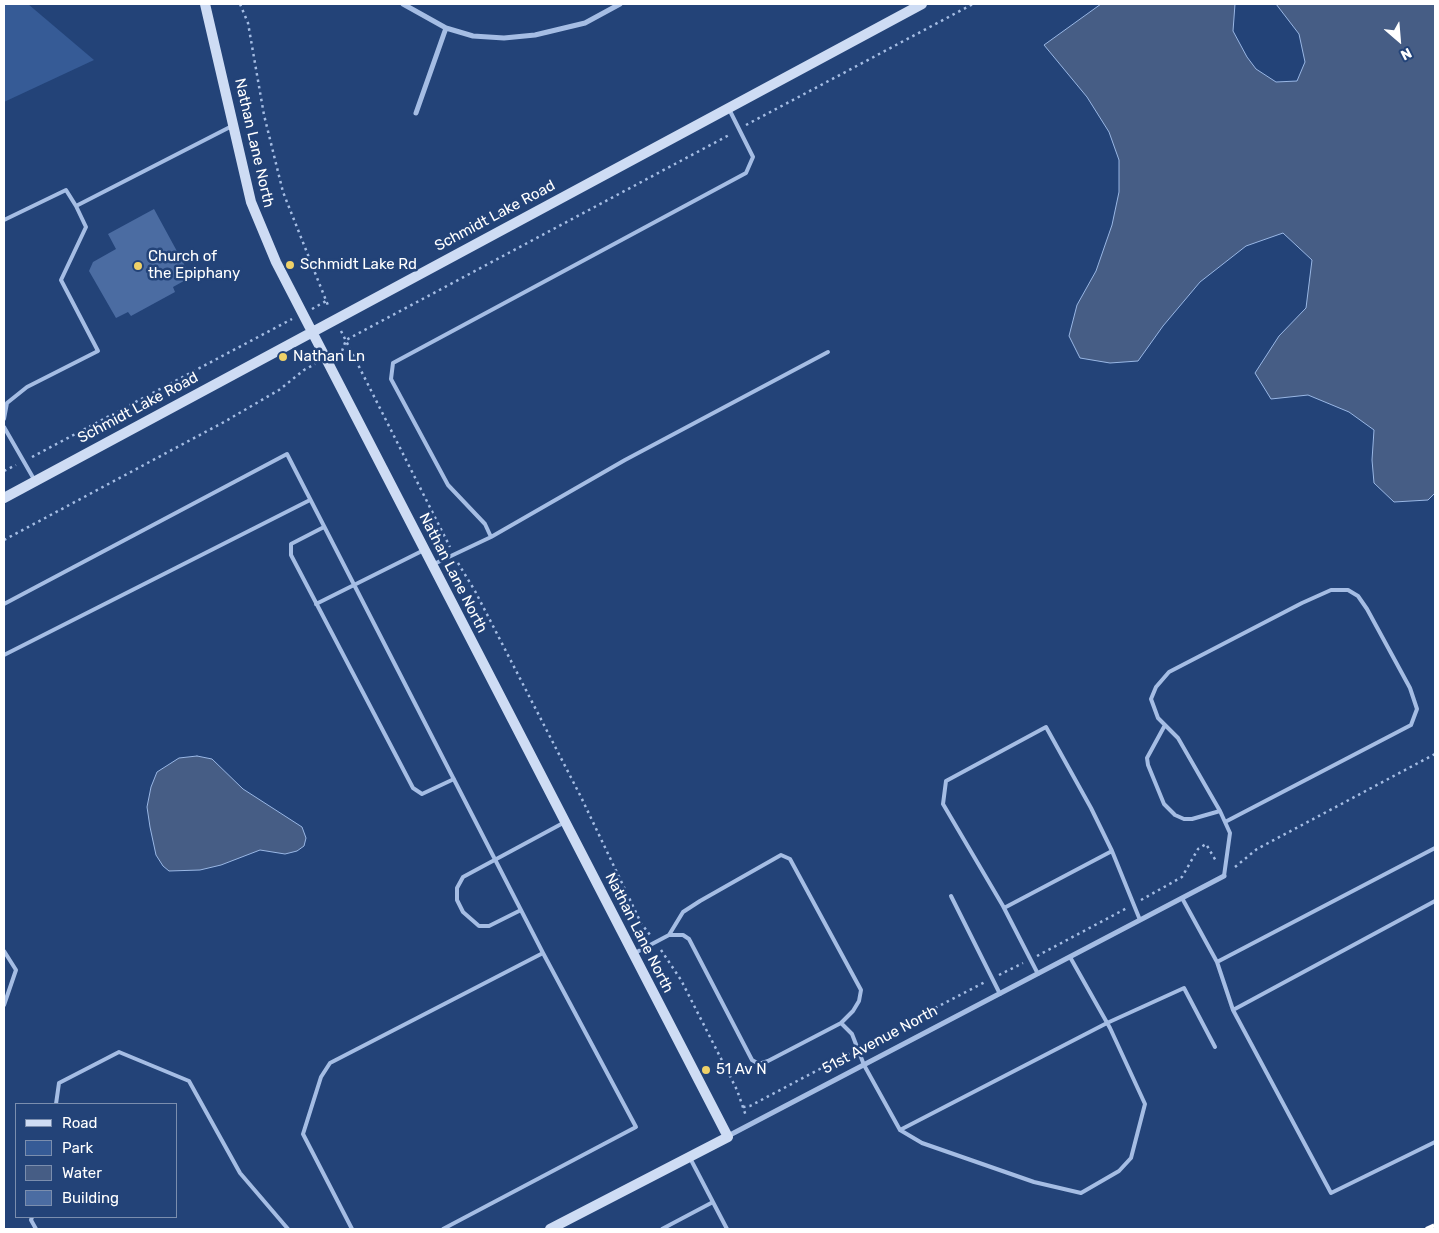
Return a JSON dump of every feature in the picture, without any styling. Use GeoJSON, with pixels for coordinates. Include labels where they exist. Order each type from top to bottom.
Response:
{"type":"FeatureCollection","features":[{"type":"Feature","properties":{"kind":"street","name":"Nathan Lane North"},"geometry":{"type":"LineString","coordinates":[[206,4],[245,180],[258,224],[311,332],[728,1137]]}},
{"type":"Feature","properties":{"kind":"street"},"geometry":{"type":"LineString","coordinates":[[403,4],[446,28],[473,36],[504,38],[535,35],[585,23],[620,4]]}},
{"type":"Feature","properties":{"kind":"street","name":"Schmidt Lake Road"},"geometry":{"type":"LineString","coordinates":[[4,498],[922,4]]}},
{"type":"Feature","properties":{"kind":"street"},"geometry":{"type":"LineString","coordinates":[[416,113],[446,28]]}},
{"type":"Feature","properties":{"kind":"street","name":"51st Avenue North"},"geometry":{"type":"LineString","coordinates":[[556,1228],[689,1156],[1224,876]]}},
{"type":"Feature","properties":{"kind":"lane"},"geometry":{"type":"LineString","coordinates":[[492,537],[485,524],[448,484],[391,379],[393,363],[746,173],[753,156],[728,107]]}},
{"type":"Feature","properties":{"kind":"lane"},"geometry":{"type":"LineString","coordinates":[[76,206],[234,125]]}},
{"type":"Feature","properties":{"kind":"lane"},"geometry":{"type":"LineString","coordinates":[[4,220],[66,190],[86,227],[61,280],[98,351],[27,387],[7,404],[4,419]]}},
{"type":"Feature","properties":{"kind":"lane"},"geometry":{"type":"LineString","coordinates":[[432,565],[492,537],[625,460],[828,352]]}},
{"type":"Feature","properties":{"kind":"lane"},"geometry":{"type":"LineString","coordinates":[[4,426],[35,481]]}},
{"type":"Feature","properties":{"kind":"lane"},"geometry":{"type":"LineString","coordinates":[[4,604],[287,454],[543,953],[636,1127],[443,1229]]}},
{"type":"Feature","properties":{"kind":"lane"},"geometry":{"type":"LineString","coordinates":[[4,655],[310,500]]}},
{"type":"Feature","properties":{"kind":"lane"},"geometry":{"type":"LineString","coordinates":[[324,527],[291,544],[291,555],[316,604],[413,788],[422,794],[454,779]]}},
{"type":"Feature","properties":{"kind":"lane"},"geometry":{"type":"LineString","coordinates":[[316,604],[424,550]]}},
{"type":"Feature","properties":{"kind":"lane"},"geometry":{"type":"LineString","coordinates":[[1224,876],[1230,833],[1225,822],[1220,811],[1178,738],[1158,718],[1151,699],[1161,678],[1169,672],[1302,603],[1332,590],[1348,590],[1358,596],[1367,609],[1410,688],[1417,708],[1411,725],[1225,822]]}},
{"type":"Feature","properties":{"kind":"lane"},"geometry":{"type":"LineString","coordinates":[[1164,725],[1147,758],[1164,804],[1176,815],[1192,819],[1220,811]]}},
{"type":"Feature","properties":{"kind":"lane"},"geometry":{"type":"LineString","coordinates":[[1038,974],[1004,908],[944,804],[946,780],[1046,727],[1091,808],[1112,851],[1140,920]]}},
{"type":"Feature","properties":{"kind":"lane"},"geometry":{"type":"LineString","coordinates":[[521,910],[489,926],[479,926],[470,920],[457,900],[458,888],[463,877],[496,861],[565,822]]}},
{"type":"Feature","properties":{"kind":"lane"},"geometry":{"type":"LineString","coordinates":[[1217,962],[1435,848]]}},
{"type":"Feature","properties":{"kind":"lane"},"geometry":{"type":"LineString","coordinates":[[1004,908],[1112,851]]}},
{"type":"Feature","properties":{"kind":"lane"},"geometry":{"type":"LineString","coordinates":[[633,954],[670,935],[683,935],[689,939],[752,1060],[759,1064],[841,1024],[859,1001],[861,990],[790,859],[781,855],[700,900],[683,912],[670,935]]}},
{"type":"Feature","properties":{"kind":"lane"},"geometry":{"type":"LineString","coordinates":[[951,896],[1000,994]]}},
{"type":"Feature","properties":{"kind":"lane"},"geometry":{"type":"LineString","coordinates":[[1182,898],[1217,962],[1233,1010],[1331,1193],[1435,1142]]}},
{"type":"Feature","properties":{"kind":"lane"},"geometry":{"type":"LineString","coordinates":[[1233,1010],[1435,901]]}},
{"type":"Feature","properties":{"kind":"lane"},"geometry":{"type":"LineString","coordinates":[[4,951],[16,970],[4,1005]]}},
{"type":"Feature","properties":{"kind":"lane"},"geometry":{"type":"LineString","coordinates":[[352,1229],[303,1134],[321,1077],[330,1063],[543,953]]}},
{"type":"Feature","properties":{"kind":"lane"},"geometry":{"type":"LineString","coordinates":[[841,1024],[852,1034],[864,1065],[900,1130],[922,1143],[1034,1182],[1081,1193],[1119,1171],[1131,1158],[1145,1104],[1107,1023],[1070,957]]}},
{"type":"Feature","properties":{"kind":"lane"},"geometry":{"type":"LineString","coordinates":[[900,1130],[1107,1023],[1184,988],[1215,1047]]}},
{"type":"Feature","properties":{"kind":"lane"},"geometry":{"type":"LineString","coordinates":[[56,1103],[59,1083],[119,1052],[189,1081],[240,1173],[288,1229]]}},
{"type":"Feature","properties":{"kind":"lane"},"geometry":{"type":"LineString","coordinates":[[689,1156],[727,1229]]}},
{"type":"Feature","properties":{"kind":"lane"},"geometry":{"type":"LineString","coordinates":[[662,1229],[714,1202]]}},
{"type":"Feature","properties":{"kind":"path"},"geometry":{"type":"LineString","coordinates":[[240,4],[248,22],[264,115],[283,192],[334,319],[581,797],[641,923],[681,980],[737,1090],[749,1126]]}},
{"type":"Feature","properties":{"kind":"path"},"geometry":{"type":"LineString","coordinates":[[4,540],[224,422],[279,390],[304,370],[342,351],[346,340],[973,4]]}},
{"type":"Feature","properties":{"kind":"path"},"geometry":{"type":"LineString","coordinates":[[4,471],[326,301]]}},
{"type":"Feature","properties":{"kind":"path"},"geometry":{"type":"LineString","coordinates":[[1224,876],[1257,849],[1435,754]]}},
{"type":"Feature","properties":{"kind":"green space"},"geometry":{"type":"Polygon","coordinates":[[[4,4],[28,4],[94,60],[4,102],[4,4]]]}},
{"type":"Feature","properties":{"kind":"water"},"geometry":{"type":"Polygon","coordinates":[[[1101,4],[1235,4],[1233,31],[1256,69],[1276,82],[1297,81],[1305,62],[1299,34],[1276,4],[1435,4],[1435,493],[1428,500],[1394,502],[1374,483],[1372,460],[1374,430],[1349,412],[1308,395],[1271,399],[1255,373],[1279,336],[1306,308],[1312,260],[1283,233],[1246,246],[1200,282],[1163,326],[1138,361],[1110,363],[1080,358],[1069,336],[1077,305],[1096,271],[1112,225],[1119,192],[1119,160],[1109,132],[1087,97],[1044,45],[1101,4]]]}},
{"type":"Feature","properties":{"kind":"water"},"geometry":{"type":"Polygon","coordinates":[[[197,756],[212,759],[243,789],[302,827],[306,838],[304,846],[297,851],[285,854],[260,850],[221,865],[200,870],[169,871],[163,866],[156,855],[150,827],[147,807],[151,787],[157,772],[179,758],[197,756]]]}},
{"type":"Feature","properties":{"kind":"building","name":"Church of the Epiphany"},"geometry":{"type":"Polygon","coordinates":[[[154,209],[191,277],[173,287],[175,292],[131,316],[128,312],[116,318],[89,271],[93,262],[116,249],[108,234],[154,209]]]}},
{"type":"Feature","properties":{"kind":"railway"},"geometry":{"type":"LineString","coordinates":[[1426,1229],[1435,1225]]}},
{"type":"Feature","properties":{"kind":"place","name":"Schmidt Lake Rd"},"geometry":{"type":"Point","coordinates":[290,265]}},
{"type":"Feature","properties":{"kind":"place","name":"Church of the Epiphany"},"geometry":{"type":"Point","coordinates":[138,266]}},
{"type":"Feature","properties":{"kind":"place","name":"Nathan Ln"},"geometry":{"type":"Point","coordinates":[283,357]}},
{"type":"Feature","properties":{"kind":"place","name":"51 Av N"},"geometry":{"type":"Point","coordinates":[706,1070]}}]}
